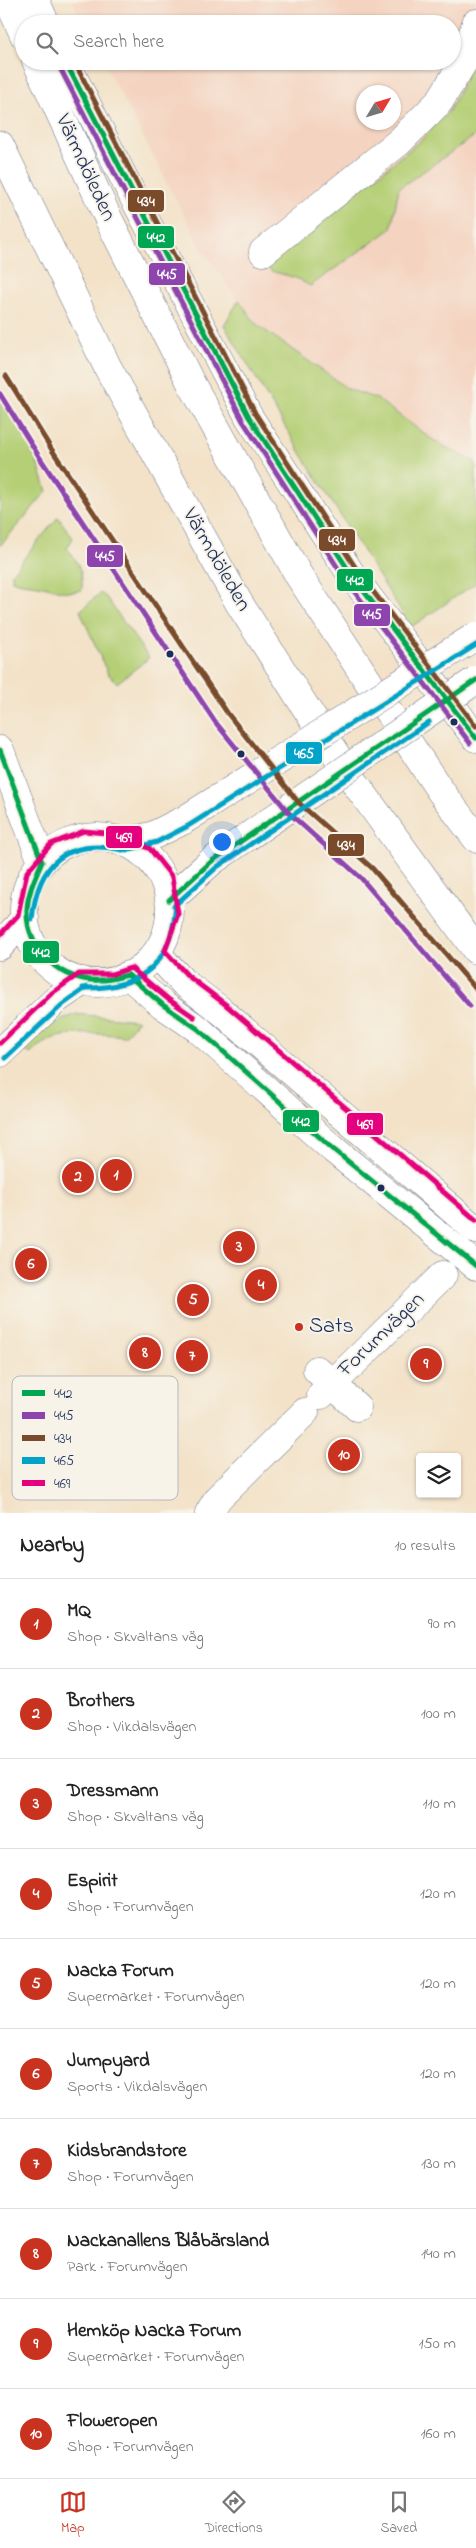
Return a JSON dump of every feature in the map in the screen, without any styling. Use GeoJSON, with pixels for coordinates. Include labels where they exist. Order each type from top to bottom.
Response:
{"type":"FeatureCollection","features":[{"type":"Feature","properties":{"kind":"main road"},"geometry":{"type":"LineString","coordinates":[[8,0],[15,15]]}},
{"type":"Feature","properties":{"kind":"main road"},"geometry":{"type":"LineString","coordinates":[[35,0],[42,15]]}},
{"type":"Feature","properties":{"kind":"main road"},"geometry":{"type":"LineString","coordinates":[[461,66],[476,23]]}},
{"type":"Feature","properties":{"kind":"main road","name":"Värmdöleden"},"geometry":{"type":"LineString","coordinates":[[40,70],[109,220],[190,383],[299,576],[439,789],[476,838]]}},
{"type":"Feature","properties":{"kind":"main road"},"geometry":{"type":"LineString","coordinates":[[70,70],[135,200],[249,417],[353,577],[476,738]]}},
{"type":"Feature","properties":{"kind":"main road"},"geometry":{"type":"LineString","coordinates":[[263,252],[399,142],[440,102],[459,70]]}},
{"type":"Feature","properties":{"kind":"main road","name":"Värmdöleden"},"geometry":{"type":"LineString","coordinates":[[0,144],[108,368],[239,603],[345,770],[476,950]]}},
{"type":"Feature","properties":{"kind":"main road"},"geometry":{"type":"LineString","coordinates":[[125,843],[154,836],[184,820],[476,636]]}},
{"type":"Feature","properties":{"kind":"main road"},"geometry":{"type":"LineString","coordinates":[[169,900],[212,861],[476,680]]}},
{"type":"Feature","properties":{"kind":"main road"},"geometry":{"type":"LineString","coordinates":[[0,750],[42,862]]}},
{"type":"Feature","properties":{"kind":"main road"},"geometry":{"type":"LineString","coordinates":[[110,838],[125,843],[138,850],[159,871],[169,900],[168,928],[156,953],[139,970],[128,976],[114,981],[83,981],[68,977],[44,959],[28,933],[25,918],[28,888],[42,862],[66,844],[81,839],[110,838]]}},
{"type":"Feature","properties":{"kind":"main road"},"geometry":{"type":"LineString","coordinates":[[0,946],[25,918]]}},
{"type":"Feature","properties":{"kind":"main road"},"geometry":{"type":"LineString","coordinates":[[156,953],[183,982],[220,1010],[476,1230]]}},
{"type":"Feature","properties":{"kind":"main road"},"geometry":{"type":"LineString","coordinates":[[128,976],[163,1005],[198,1029],[334,1150],[476,1266]]}},
{"type":"Feature","properties":{"kind":"main road"},"geometry":{"type":"LineString","coordinates":[[0,1053],[57,998],[83,981]]}},
{"type":"Feature","properties":{"kind":"main road","name":"Forumvägen"},"geometry":{"type":"LineString","coordinates":[[209,1513],[218,1498],[319,1391],[443,1275]]}},
{"type":"Feature","properties":{"kind":"main road"},"geometry":{"type":"LineString","coordinates":[[319,1391],[358,1407]]}},
{"type":"Feature","properties":{"kind":"shaded area"},"geometry":{"type":"Polygon","coordinates":[[[72,0],[476,0],[476,463],[433,440],[377,399],[348,389],[256,324],[202,249],[108,70],[461,70],[461,15],[80,15],[72,0]]]}},
{"type":"Feature","properties":{"kind":"green space"},"geometry":{"type":"Polygon","coordinates":[[[476,57],[476,135],[399,188],[391,229],[310,286],[296,278],[271,271],[267,265],[420,141],[449,111],[476,57]]]}},
{"type":"Feature","properties":{"kind":"green space"},"geometry":{"type":"Polygon","coordinates":[[[239,300],[256,324],[348,389],[377,399],[433,440],[476,463],[476,583],[411,627],[304,458],[224,325],[239,300]]]}},
{"type":"Feature","properties":{"kind":"green space"},"geometry":{"type":"Polygon","coordinates":[[[0,399],[33,450],[47,491],[0,546],[0,399]]]}},
{"type":"Feature","properties":{"kind":"green space"},"geometry":{"type":"Polygon","coordinates":[[[58,517],[73,538],[67,548],[75,558],[79,568],[82,578],[82,590],[66,592],[12,580],[12,573],[58,517]]]}},
{"type":"Feature","properties":{"kind":"green space"},"geometry":{"type":"Polygon","coordinates":[[[100,593],[106,597],[149,658],[117,683],[108,674],[80,611],[100,593]]]}},
{"type":"Feature","properties":{"kind":"green space"},"geometry":{"type":"Polygon","coordinates":[[[76,1014],[138,1020],[125,1036],[74,1034],[46,1042],[30,1054],[20,1045],[46,1027],[76,1014]]]}},
{"type":"Feature","properties":{"kind":"transit line","name":"445"},"geometry":{"type":"LineString","coordinates":[[61,70],[243,421],[347,582],[470,743]]}},
{"type":"Feature","properties":{"kind":"transit line","name":"442"},"geometry":{"type":"LineString","coordinates":[[70,70],[249,417],[353,577],[476,738]]}},
{"type":"Feature","properties":{"kind":"transit line","name":"434"},"geometry":{"type":"LineString","coordinates":[[79,70],[255,413],[359,573],[476,726]]}},
{"type":"Feature","properties":{"kind":"transit line","name":"434"},"geometry":{"type":"LineString","coordinates":[[6,376],[52,450],[228,714],[299,803],[372,868],[476,989]]}},
{"type":"Feature","properties":{"kind":"transit line","name":"445"},"geometry":{"type":"LineString","coordinates":[[0,394],[40,458],[216,723],[289,813],[361,878],[470,1006]]}},
{"type":"Feature","properties":{"kind":"transit line","name":"465"},"geometry":{"type":"LineString","coordinates":[[127,850],[157,842],[188,826],[476,645]]}},
{"type":"Feature","properties":{"kind":"transit line","name":"442"},"geometry":{"type":"LineString","coordinates":[[169,900],[212,861],[476,680]]}},
{"type":"Feature","properties":{"kind":"transit line","name":"465"},"geometry":{"type":"LineString","coordinates":[[174,906],[217,867],[429,722]]}},
{"type":"Feature","properties":{"kind":"transit line","name":"442"},"geometry":{"type":"LineString","coordinates":[[0,750],[42,862]]}},
{"type":"Feature","properties":{"kind":"transit line","name":"469"},"geometry":{"type":"LineString","coordinates":[[0,935],[18,915],[27,872],[51,844],[84,831],[117,834],[150,849],[172,877],[178,914],[165,951],[188,976],[225,1004],[476,1220]]}},
{"type":"Feature","properties":{"kind":"transit line","name":"465"},"geometry":{"type":"LineString","coordinates":[[32,919],[35,899],[41,882],[49,869],[59,859],[71,852],[86,848],[103,847],[123,850]]}},
{"type":"Feature","properties":{"kind":"transit line","name":"442"},"geometry":{"type":"LineString","coordinates":[[42,862],[30,891],[27,909],[28,924],[32,938],[39,950],[60,970],[87,980],[111,979],[128,975]]}},
{"type":"Feature","properties":{"kind":"transit line","name":"465"},"geometry":{"type":"LineString","coordinates":[[83,988],[104,987],[123,983],[139,977],[152,968],[162,955],[169,940],[174,922],[176,900]]}},
{"type":"Feature","properties":{"kind":"transit line","name":"469"},"geometry":{"type":"LineString","coordinates":[[0,1043],[52,993],[79,974],[112,974],[131,968],[168,999],[194,1017]]}},
{"type":"Feature","properties":{"kind":"transit line","name":"442"},"geometry":{"type":"LineString","coordinates":[[128,975],[163,1005],[198,1029],[334,1150],[476,1266]]}},
{"type":"Feature","properties":{"kind":"transit line","name":"465"},"geometry":{"type":"LineString","coordinates":[[5,1058],[62,1005],[87,987]]}},
{"type":"Feature","properties":{"kind":"place","name":"MQ"},"geometry":{"type":"Point","coordinates":[116,1175]}},
{"type":"Feature","properties":{"kind":"place","name":"Brothers"},"geometry":{"type":"Point","coordinates":[78,1177]}},
{"type":"Feature","properties":{"kind":"place","name":"Dressmann"},"geometry":{"type":"Point","coordinates":[239,1247]}},
{"type":"Feature","properties":{"kind":"place","name":"Jumpyard"},"geometry":{"type":"Point","coordinates":[31,1264]}},
{"type":"Feature","properties":{"kind":"place","name":"Espirit"},"geometry":{"type":"Point","coordinates":[261,1285]}},
{"type":"Feature","properties":{"kind":"place","name":"Nacka Forum"},"geometry":{"type":"Point","coordinates":[193,1300]}},
{"type":"Feature","properties":{"kind":"place","name":"Sats"},"geometry":{"type":"Point","coordinates":[299,1327]}},
{"type":"Feature","properties":{"kind":"place","name":"Nackanallens Blåbärsland"},"geometry":{"type":"Point","coordinates":[145,1353]}},
{"type":"Feature","properties":{"kind":"place","name":"Kidsbrandstore"},"geometry":{"type":"Point","coordinates":[192,1356]}},
{"type":"Feature","properties":{"kind":"place","name":"Hemköp Nacka Forum"},"geometry":{"type":"Point","coordinates":[426,1364]}},
{"type":"Feature","properties":{"kind":"place","name":"Floweropen"},"geometry":{"type":"Point","coordinates":[344,1455]}}]}
